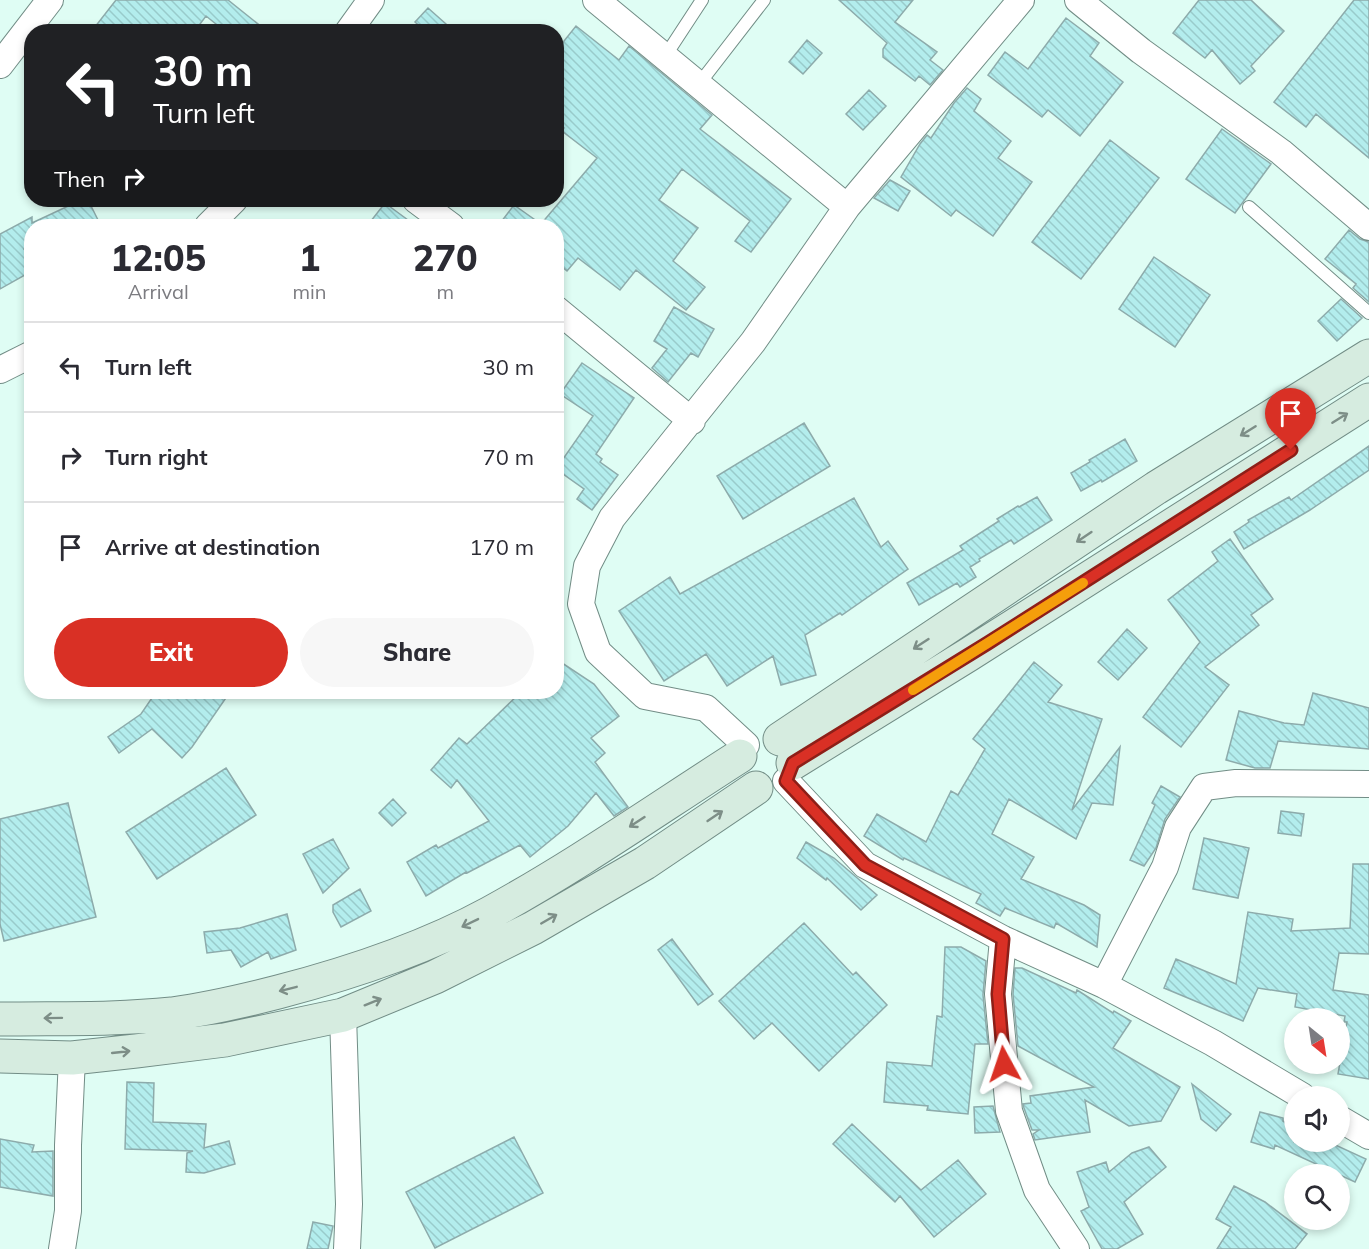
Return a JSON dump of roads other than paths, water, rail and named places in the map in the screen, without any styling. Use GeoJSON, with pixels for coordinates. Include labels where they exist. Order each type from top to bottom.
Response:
{"type":"FeatureCollection","features":[{"type":"Feature","properties":{"kind":"main road"},"geometry":{"type":"LineString","coordinates":[[0,1056],[72,1058],[225,1040],[343,1015],[435,977],[533,928],[645,863],[779,768],[1156,488],[1369,356]]}},
{"type":"Feature","properties":{"kind":"main road"},"geometry":{"type":"LineString","coordinates":[[743,751],[740,769],[746,781],[779,768],[988,643],[1369,400]]}},
{"type":"Feature","properties":{"kind":"main road"},"geometry":{"type":"LineString","coordinates":[[0,1019],[171,1014],[227,1005],[365,967],[432,941],[490,913],[578,860],[743,751],[756,738],[768,735],[779,768]]}},
{"type":"Feature","properties":{"kind":"street"},"geometry":{"type":"LineString","coordinates":[[32,24],[50,0]]}},
{"type":"Feature","properties":{"kind":"street"},"geometry":{"type":"LineString","coordinates":[[354,24],[371,0]]}},
{"type":"Feature","properties":{"kind":"street"},"geometry":{"type":"LineString","coordinates":[[596,0],[847,207]]}},
{"type":"Feature","properties":{"kind":"street"},"geometry":{"type":"LineString","coordinates":[[743,751],[706,708],[645,696],[597,652],[581,604],[587,566],[612,518],[753,342],[847,207],[1022,0]]}},
{"type":"Feature","properties":{"kind":"street"},"geometry":{"type":"LineString","coordinates":[[1078,0],[1142,51],[1281,152],[1369,227]]}},
{"type":"Feature","properties":{"kind":"street"},"geometry":{"type":"LineString","coordinates":[[0,65],[24,34]]}},
{"type":"Feature","properties":{"kind":"street"},"geometry":{"type":"LineString","coordinates":[[215,219],[227,207]]}},
{"type":"Feature","properties":{"kind":"street"},"geometry":{"type":"LineString","coordinates":[[425,207],[442,219]]}},
{"type":"Feature","properties":{"kind":"street"},"geometry":{"type":"LineString","coordinates":[[564,316],[692,421]]}},
{"type":"Feature","properties":{"kind":"street"},"geometry":{"type":"LineString","coordinates":[[0,370],[24,358]]}},
{"type":"Feature","properties":{"kind":"street"},"geometry":{"type":"LineString","coordinates":[[779,768],[865,865],[1003,939],[1104,985],[1213,1043],[1285,1086]]}},
{"type":"Feature","properties":{"kind":"street"},"geometry":{"type":"LineString","coordinates":[[1104,985],[1165,867],[1178,826],[1204,787],[1266,782],[1369,784]]}},
{"type":"Feature","properties":{"kind":"street"},"geometry":{"type":"LineString","coordinates":[[1003,939],[998,994],[1009,1111],[1037,1190],[1076,1249]]}},
{"type":"Feature","properties":{"kind":"street"},"geometry":{"type":"LineString","coordinates":[[343,1015],[349,1204],[347,1249]]}},
{"type":"Feature","properties":{"kind":"street"},"geometry":{"type":"LineString","coordinates":[[62,1249],[68,1211],[72,1058]]}},
{"type":"Feature","properties":{"kind":"street"},"geometry":{"type":"LineString","coordinates":[[1350,1125],[1369,1136]]}},
{"type":"Feature","properties":{"kind":"lane"},"geometry":{"type":"LineString","coordinates":[[664,58],[702,0]]}},
{"type":"Feature","properties":{"kind":"lane"},"geometry":{"type":"LineString","coordinates":[[699,84],[764,0]]}},
{"type":"Feature","properties":{"kind":"lane"},"geometry":{"type":"LineString","coordinates":[[1249,207],[1369,313]]}}]}
